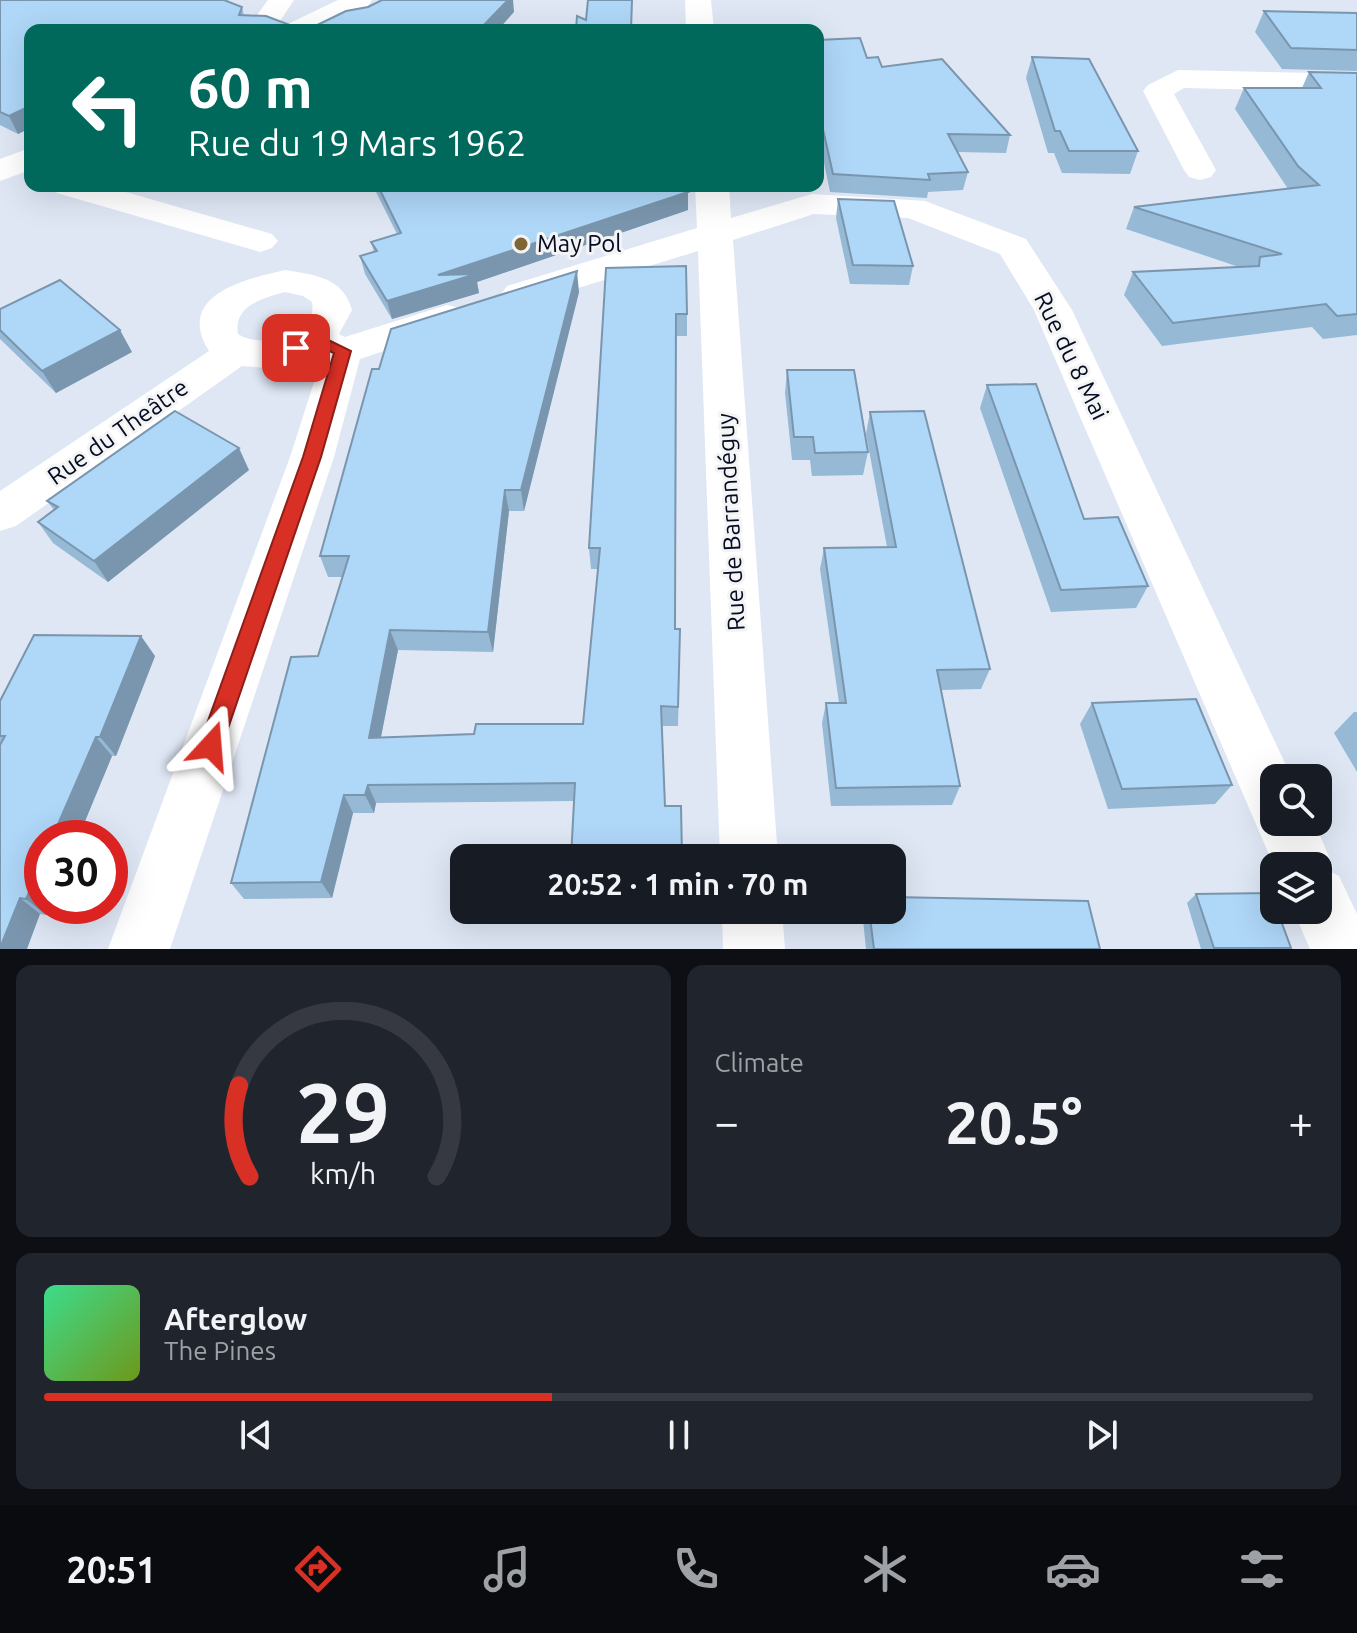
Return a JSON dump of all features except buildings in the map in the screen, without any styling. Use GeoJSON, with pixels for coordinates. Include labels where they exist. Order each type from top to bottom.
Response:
{"type":"FeatureCollection","features":[{"type":"Feature","properties":{"kind":"street"},"geometry":{"type":"LineString","coordinates":[[264,24],[281,0]]}},
{"type":"Feature","properties":{"kind":"street"},"geometry":{"type":"LineString","coordinates":[[310,24],[359,0]]}},
{"type":"Feature","properties":{"kind":"street"},"geometry":{"type":"LineString","coordinates":[[698,0],[700,24]]}},
{"type":"Feature","properties":{"kind":"street"},"geometry":{"type":"LineString","coordinates":[[1200,170],[1158,91],[1178,79],[1357,83]]}},
{"type":"Feature","properties":{"kind":"street"},"geometry":{"type":"LineString","coordinates":[[90,192],[260,241],[282,257],[303,282]]}},
{"type":"Feature","properties":{"kind":"street","name":"Rue de Barrandéguy"},"geometry":{"type":"LineString","coordinates":[[713,192],[748,844]]}},
{"type":"Feature","properties":{"kind":"street","name":"Rue du 8 Mai"},"geometry":{"type":"LineString","coordinates":[[236,351],[269,354],[328,344],[484,306],[812,204],[913,208],[1013,247],[1053,310],[1260,769]]}},
{"type":"Feature","properties":{"kind":"street"},"geometry":{"type":"LineString","coordinates":[[256,287],[260,241]]}},
{"type":"Feature","properties":{"kind":"street"},"geometry":{"type":"LineString","coordinates":[[139,949],[312,457],[328,325],[333,312],[332,300],[324,290],[303,282],[285,281],[256,287],[224,307],[217,319],[216,332],[223,343],[236,351]]}},
{"type":"Feature","properties":{"kind":"street","name":"Rue du Theâtre"},"geometry":{"type":"LineString","coordinates":[[0,514],[236,351]]}},
{"type":"Feature","properties":{"kind":"street"},"geometry":{"type":"LineString","coordinates":[[753,924],[754,949]]}},
{"type":"Feature","properties":{"kind":"street"},"geometry":{"type":"LineString","coordinates":[[1330,924],[1341,949]]}},
{"type":"Feature","properties":{"kind":"place","name":"May Pol"},"geometry":{"type":"Point","coordinates":[521,244]}},
{"type":"Feature","properties":{"kind":"route"},"geometry":{"type":"LineString","coordinates":[[211,746],[312,457],[343,351],[314,338],[296,348]]}}]}
